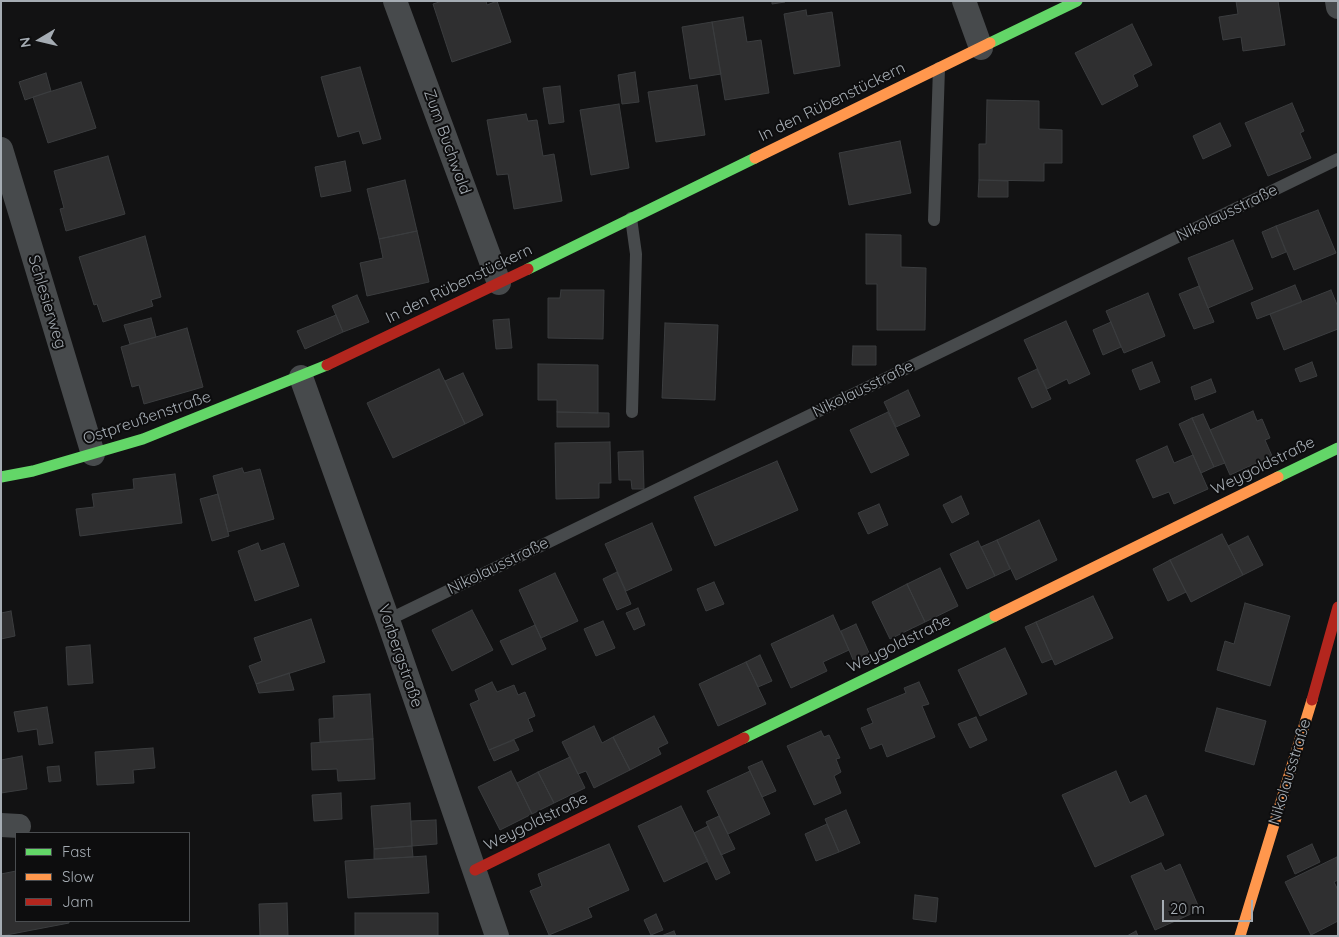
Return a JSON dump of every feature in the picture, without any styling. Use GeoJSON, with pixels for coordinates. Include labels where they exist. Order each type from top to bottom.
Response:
{"type":"FeatureCollection","features":[{"type":"Feature","properties":{"kind":"street","name":"Zum Buchwald"},"geometry":{"type":"LineString","coordinates":[[395,1],[499,282]]}},
{"type":"Feature","properties":{"kind":"street"},"geometry":{"type":"LineString","coordinates":[[964,1],[981,48]]}},
{"type":"Feature","properties":{"kind":"street","name":"In den Rübenstückern"},"geometry":{"type":"LineString","coordinates":[[301,378],[398,333],[1077,1]]}},
{"type":"Feature","properties":{"kind":"street"},"geometry":{"type":"LineString","coordinates":[[1337,1],[1338,7]]}},
{"type":"Feature","properties":{"kind":"street","name":"Schlesierweg"},"geometry":{"type":"LineString","coordinates":[[1,150],[94,454]]}},
{"type":"Feature","properties":{"kind":"street","name":"Ostpreußenstraße"},"geometry":{"type":"LineString","coordinates":[[1,477],[94,454],[195,420],[301,378]]}},
{"type":"Feature","properties":{"kind":"street","name":"Vorbergstraße"},"geometry":{"type":"LineString","coordinates":[[301,378],[388,620],[497,936]]}},
{"type":"Feature","properties":{"kind":"street","name":"Weygoldstraße"},"geometry":{"type":"LineString","coordinates":[[475,870],[1338,448]]}},
{"type":"Feature","properties":{"kind":"street","name":"Nikolausstraße"},"geometry":{"type":"LineString","coordinates":[[1240,936],[1305,724],[1338,607]]}},
{"type":"Feature","properties":{"kind":"lane"},"geometry":{"type":"LineString","coordinates":[[934,220],[939,68]]}},
{"type":"Feature","properties":{"kind":"lane","name":"Nikolausstraße"},"geometry":{"type":"LineString","coordinates":[[388,620],[1338,159]]}},
{"type":"Feature","properties":{"kind":"lane"},"geometry":{"type":"LineString","coordinates":[[631,218],[636,254],[632,412]]}},
{"type":"Feature","properties":{"kind":"building"},"geometry":{"type":"Polygon","coordinates":[[[442,1],[486,1],[487,5],[497,1],[511,42],[452,62],[433,4],[442,1]]]}},
{"type":"Feature","properties":{"kind":"building"},"geometry":{"type":"Polygon","coordinates":[[[772,1],[785,1],[785,2],[772,4],[772,1]]]}},
{"type":"Feature","properties":{"kind":"building"},"geometry":{"type":"Polygon","coordinates":[[[1236,1],[1278,1],[1285,45],[1243,51],[1241,37],[1223,40],[1219,17],[1238,14],[1236,1]]]}},
{"type":"Feature","properties":{"kind":"building"},"geometry":{"type":"Polygon","coordinates":[[[806,10],[807,16],[832,12],[840,66],[794,74],[784,14],[806,10]]]}},
{"type":"Feature","properties":{"kind":"building"},"geometry":{"type":"Polygon","coordinates":[[[743,17],[747,42],[761,40],[769,93],[725,100],[712,22],[743,17]]]}},
{"type":"Feature","properties":{"kind":"building"},"geometry":{"type":"Polygon","coordinates":[[[712,22],[721,74],[690,79],[682,27],[712,22]]]}},
{"type":"Feature","properties":{"kind":"building"},"geometry":{"type":"Polygon","coordinates":[[[1132,24],[1152,65],[1133,75],[1138,86],[1102,105],[1075,53],[1132,24]]]}},
{"type":"Feature","properties":{"kind":"building"},"geometry":{"type":"Polygon","coordinates":[[[360,67],[381,139],[363,144],[359,131],[338,137],[321,77],[360,67]]]}},
{"type":"Feature","properties":{"kind":"building"},"geometry":{"type":"Polygon","coordinates":[[[635,72],[639,102],[622,104],[618,75],[635,72]]]}},
{"type":"Feature","properties":{"kind":"building"},"geometry":{"type":"Polygon","coordinates":[[[46,73],[51,91],[25,100],[19,82],[46,73]]]}},
{"type":"Feature","properties":{"kind":"building"},"geometry":{"type":"Polygon","coordinates":[[[81,82],[96,128],[48,143],[33,97],[81,82]]]}},
{"type":"Feature","properties":{"kind":"building"},"geometry":{"type":"Polygon","coordinates":[[[697,85],[705,135],[656,142],[648,92],[697,85]]]}},
{"type":"Feature","properties":{"kind":"building"},"geometry":{"type":"Polygon","coordinates":[[[560,86],[564,122],[549,124],[543,88],[560,86]]]}},
{"type":"Feature","properties":{"kind":"building"},"geometry":{"type":"Polygon","coordinates":[[[987,100],[1039,101],[1039,129],[1062,130],[1062,163],[1044,163],[1044,181],[979,180],[979,144],[986,144],[987,100]]]}},
{"type":"Feature","properties":{"kind":"building"},"geometry":{"type":"Polygon","coordinates":[[[1292,103],[1304,131],[1300,133],[1311,158],[1268,176],[1245,123],[1292,103]]]}},
{"type":"Feature","properties":{"kind":"building"},"geometry":{"type":"Polygon","coordinates":[[[619,104],[629,168],[591,175],[580,110],[619,104]]]}},
{"type":"Feature","properties":{"kind":"building"},"geometry":{"type":"Polygon","coordinates":[[[526,114],[528,121],[537,120],[543,156],[554,154],[562,201],[514,209],[508,174],[497,175],[487,120],[526,114]]]}},
{"type":"Feature","properties":{"kind":"building"},"geometry":{"type":"Polygon","coordinates":[[[1220,123],[1231,146],[1203,159],[1193,136],[1220,123]]]}},
{"type":"Feature","properties":{"kind":"building"},"geometry":{"type":"Polygon","coordinates":[[[900,141],[911,193],[849,205],[839,153],[900,141]]]}},
{"type":"Feature","properties":{"kind":"building"},"geometry":{"type":"Polygon","coordinates":[[[108,156],[125,214],[66,231],[60,209],[64,208],[54,171],[108,156]]]}},
{"type":"Feature","properties":{"kind":"building"},"geometry":{"type":"Polygon","coordinates":[[[345,161],[351,191],[321,197],[315,167],[345,161]]]}},
{"type":"Feature","properties":{"kind":"building"},"geometry":{"type":"Polygon","coordinates":[[[405,180],[417,231],[379,239],[367,189],[405,180]]]}},
{"type":"Feature","properties":{"kind":"building"},"geometry":{"type":"Polygon","coordinates":[[[979,180],[1008,181],[1008,197],[978,197],[979,180]]]}},
{"type":"Feature","properties":{"kind":"building"},"geometry":{"type":"Polygon","coordinates":[[[1318,210],[1336,253],[1294,270],[1276,226],[1318,210]]]}},
{"type":"Feature","properties":{"kind":"building"},"geometry":{"type":"Polygon","coordinates":[[[1276,226],[1286,252],[1272,258],[1262,232],[1276,226]]]}},
{"type":"Feature","properties":{"kind":"building"},"geometry":{"type":"Polygon","coordinates":[[[417,231],[429,282],[367,296],[360,263],[383,258],[379,239],[417,231]]]}},
{"type":"Feature","properties":{"kind":"building"},"geometry":{"type":"Polygon","coordinates":[[[866,234],[901,235],[901,267],[926,268],[925,330],[877,330],[877,284],[866,284],[866,234]]]}},
{"type":"Feature","properties":{"kind":"building"},"geometry":{"type":"Polygon","coordinates":[[[145,236],[161,297],[151,300],[153,306],[103,322],[97,304],[94,305],[79,257],[145,236]]]}},
{"type":"Feature","properties":{"kind":"building"},"geometry":{"type":"Polygon","coordinates":[[[1233,240],[1253,289],[1208,308],[1188,258],[1233,240]]]}},
{"type":"Feature","properties":{"kind":"building"},"geometry":{"type":"Polygon","coordinates":[[[1295,285],[1302,302],[1257,319],[1251,303],[1295,285]]]}},
{"type":"Feature","properties":{"kind":"building"},"geometry":{"type":"Polygon","coordinates":[[[1199,286],[1214,322],[1194,329],[1179,294],[1199,286]]]}},
{"type":"Feature","properties":{"kind":"building"},"geometry":{"type":"Polygon","coordinates":[[[561,290],[604,290],[603,339],[548,338],[548,298],[560,298],[561,290]]]}},
{"type":"Feature","properties":{"kind":"building"},"geometry":{"type":"Polygon","coordinates":[[[1331,290],[1338,307],[1338,329],[1284,350],[1270,314],[1331,290]]]}},
{"type":"Feature","properties":{"kind":"building"},"geometry":{"type":"Polygon","coordinates":[[[1148,293],[1165,336],[1124,353],[1106,311],[1148,293]]]}},
{"type":"Feature","properties":{"kind":"building"},"geometry":{"type":"Polygon","coordinates":[[[357,295],[369,322],[343,332],[332,306],[357,295]]]}},
{"type":"Feature","properties":{"kind":"building"},"geometry":{"type":"Polygon","coordinates":[[[336,315],[343,332],[305,349],[297,331],[336,315]]]}},
{"type":"Feature","properties":{"kind":"building"},"geometry":{"type":"Polygon","coordinates":[[[151,318],[156,337],[130,344],[124,325],[151,318]]]}},
{"type":"Feature","properties":{"kind":"building"},"geometry":{"type":"Polygon","coordinates":[[[509,319],[512,348],[496,349],[493,320],[509,319]]]}},
{"type":"Feature","properties":{"kind":"building"},"geometry":{"type":"Polygon","coordinates":[[[1066,321],[1090,374],[1069,384],[1067,379],[1047,389],[1024,340],[1066,321]]]}},
{"type":"Feature","properties":{"kind":"building"},"geometry":{"type":"Polygon","coordinates":[[[1111,322],[1121,347],[1103,355],[1093,330],[1111,322]]]}},
{"type":"Feature","properties":{"kind":"building"},"geometry":{"type":"Polygon","coordinates":[[[665,323],[718,325],[715,400],[662,398],[665,323]]]}},
{"type":"Feature","properties":{"kind":"building"},"geometry":{"type":"Polygon","coordinates":[[[187,328],[203,387],[144,404],[139,385],[132,387],[121,347],[187,328]]]}},
{"type":"Feature","properties":{"kind":"building"},"geometry":{"type":"Polygon","coordinates":[[[853,346],[876,346],[876,365],[852,365],[853,346]]]}},
{"type":"Feature","properties":{"kind":"building"},"geometry":{"type":"Polygon","coordinates":[[[1152,362],[1160,382],[1140,390],[1132,370],[1152,362]]]}},
{"type":"Feature","properties":{"kind":"building"},"geometry":{"type":"Polygon","coordinates":[[[1312,362],[1317,376],[1300,382],[1295,369],[1312,362]]]}},
{"type":"Feature","properties":{"kind":"building"},"geometry":{"type":"Polygon","coordinates":[[[538,364],[598,365],[598,413],[557,412],[557,400],[538,400],[538,364]]]}},
{"type":"Feature","properties":{"kind":"building"},"geometry":{"type":"Polygon","coordinates":[[[439,369],[465,424],[393,458],[367,403],[439,369]]]}},
{"type":"Feature","properties":{"kind":"building"},"geometry":{"type":"Polygon","coordinates":[[[1037,369],[1051,399],[1032,408],[1018,378],[1037,369]]]}},
{"type":"Feature","properties":{"kind":"building"},"geometry":{"type":"Polygon","coordinates":[[[463,373],[483,415],[465,424],[445,381],[463,373]]]}},
{"type":"Feature","properties":{"kind":"building"},"geometry":{"type":"Polygon","coordinates":[[[1211,379],[1216,392],[1195,400],[1191,387],[1211,379]]]}},
{"type":"Feature","properties":{"kind":"building"},"geometry":{"type":"Polygon","coordinates":[[[908,390],[920,416],[896,427],[884,402],[908,390]]]}},
{"type":"Feature","properties":{"kind":"building"},"geometry":{"type":"Polygon","coordinates":[[[1253,411],[1257,421],[1262,419],[1270,438],[1265,440],[1272,456],[1230,475],[1210,430],[1253,411]]]}},
{"type":"Feature","properties":{"kind":"building"},"geometry":{"type":"Polygon","coordinates":[[[557,412],[609,413],[609,427],[557,427],[557,412]]]}},
{"type":"Feature","properties":{"kind":"building"},"geometry":{"type":"Polygon","coordinates":[[[888,412],[909,455],[871,473],[850,430],[888,412]]]}},
{"type":"Feature","properties":{"kind":"building"},"geometry":{"type":"Polygon","coordinates":[[[1203,414],[1225,463],[1214,467],[1192,418],[1203,414]]]}},
{"type":"Feature","properties":{"kind":"building"},"geometry":{"type":"Polygon","coordinates":[[[1192,418],[1214,467],[1201,473],[1179,424],[1192,418]]]}},
{"type":"Feature","properties":{"kind":"building"},"geometry":{"type":"Polygon","coordinates":[[[610,442],[611,483],[599,483],[599,498],[556,499],[555,443],[610,442]]]}},
{"type":"Feature","properties":{"kind":"building"},"geometry":{"type":"Polygon","coordinates":[[[1167,446],[1174,463],[1193,455],[1208,489],[1174,504],[1169,492],[1153,498],[1136,460],[1167,446]]]}},
{"type":"Feature","properties":{"kind":"building"},"geometry":{"type":"Polygon","coordinates":[[[643,451],[644,489],[632,489],[631,480],[619,480],[618,452],[643,451]]]}},
{"type":"Feature","properties":{"kind":"building"},"geometry":{"type":"Polygon","coordinates":[[[777,461],[798,510],[715,546],[694,497],[777,461]]]}},
{"type":"Feature","properties":{"kind":"building"},"geometry":{"type":"Polygon","coordinates":[[[242,468],[244,473],[260,469],[274,519],[228,532],[213,476],[242,468]]]}},
{"type":"Feature","properties":{"kind":"building"},"geometry":{"type":"Polygon","coordinates":[[[175,474],[182,523],[80,536],[76,509],[94,507],[92,494],[134,489],[133,479],[175,474]]]}},
{"type":"Feature","properties":{"kind":"building"},"geometry":{"type":"Polygon","coordinates":[[[218,494],[229,536],[212,541],[200,499],[218,494]]]}},
{"type":"Feature","properties":{"kind":"building"},"geometry":{"type":"Polygon","coordinates":[[[961,496],[969,514],[952,523],[943,505],[961,496]]]}},
{"type":"Feature","properties":{"kind":"building"},"geometry":{"type":"Polygon","coordinates":[[[879,504],[888,525],[868,534],[858,513],[879,504]]]}},
{"type":"Feature","properties":{"kind":"building"},"geometry":{"type":"Polygon","coordinates":[[[1039,520],[1057,560],[1016,580],[997,540],[1039,520]]]}},
{"type":"Feature","properties":{"kind":"building"},"geometry":{"type":"Polygon","coordinates":[[[652,523],[672,570],[626,591],[605,544],[652,523]]]}},
{"type":"Feature","properties":{"kind":"building"},"geometry":{"type":"Polygon","coordinates":[[[1222,534],[1243,575],[1191,602],[1170,560],[1222,534]]]}},
{"type":"Feature","properties":{"kind":"building"},"geometry":{"type":"Polygon","coordinates":[[[1248,536],[1263,565],[1243,575],[1228,546],[1248,536]]]}},
{"type":"Feature","properties":{"kind":"building"},"geometry":{"type":"Polygon","coordinates":[[[997,540],[1010,569],[995,576],[981,547],[997,540]]]}},
{"type":"Feature","properties":{"kind":"building"},"geometry":{"type":"Polygon","coordinates":[[[978,541],[995,576],[967,589],[950,554],[978,541]]]}},
{"type":"Feature","properties":{"kind":"building"},"geometry":{"type":"Polygon","coordinates":[[[258,543],[261,551],[284,543],[299,586],[255,601],[238,551],[258,543]]]}},
{"type":"Feature","properties":{"kind":"building"},"geometry":{"type":"Polygon","coordinates":[[[1170,560],[1186,592],[1168,601],[1153,569],[1170,560]]]}},
{"type":"Feature","properties":{"kind":"building"},"geometry":{"type":"Polygon","coordinates":[[[940,568],[958,606],[925,622],[907,584],[940,568]]]}},
{"type":"Feature","properties":{"kind":"building"},"geometry":{"type":"Polygon","coordinates":[[[617,572],[631,604],[617,610],[603,579],[617,572]]]}},
{"type":"Feature","properties":{"kind":"building"},"geometry":{"type":"Polygon","coordinates":[[[555,573],[578,621],[541,638],[519,590],[555,573]]]}},
{"type":"Feature","properties":{"kind":"building"},"geometry":{"type":"Polygon","coordinates":[[[714,582],[724,604],[706,611],[697,589],[714,582]]]}},
{"type":"Feature","properties":{"kind":"building"},"geometry":{"type":"Polygon","coordinates":[[[907,584],[925,622],[890,639],[872,602],[907,584]]]}},
{"type":"Feature","properties":{"kind":"building"},"geometry":{"type":"Polygon","coordinates":[[[1093,596],[1113,638],[1055,665],[1036,622],[1093,596]]]}},
{"type":"Feature","properties":{"kind":"building"},"geometry":{"type":"Polygon","coordinates":[[[1245,603],[1290,616],[1270,686],[1217,670],[1225,641],[1234,644],[1245,603]]]}},
{"type":"Feature","properties":{"kind":"building"},"geometry":{"type":"Polygon","coordinates":[[[638,608],[645,625],[634,630],[626,613],[638,608]]]}},
{"type":"Feature","properties":{"kind":"building"},"geometry":{"type":"Polygon","coordinates":[[[472,610],[493,650],[452,671],[432,630],[472,610]]]}},
{"type":"Feature","properties":{"kind":"building"},"geometry":{"type":"Polygon","coordinates":[[[11,611],[15,636],[1,639],[1,613],[11,611]]]}},
{"type":"Feature","properties":{"kind":"building"},"geometry":{"type":"Polygon","coordinates":[[[833,615],[849,650],[823,662],[827,671],[791,688],[771,644],[833,615]]]}},
{"type":"Feature","properties":{"kind":"building"},"geometry":{"type":"Polygon","coordinates":[[[311,619],[325,662],[256,684],[249,666],[262,661],[254,638],[311,619]]]}},
{"type":"Feature","properties":{"kind":"building"},"geometry":{"type":"Polygon","coordinates":[[[603,621],[615,648],[596,656],[584,629],[603,621]]]}},
{"type":"Feature","properties":{"kind":"building"},"geometry":{"type":"Polygon","coordinates":[[[1036,622],[1052,659],[1042,663],[1025,627],[1036,622]]]}},
{"type":"Feature","properties":{"kind":"building"},"geometry":{"type":"Polygon","coordinates":[[[856,624],[870,655],[854,662],[841,631],[856,624]]]}},
{"type":"Feature","properties":{"kind":"building"},"geometry":{"type":"Polygon","coordinates":[[[535,625],[546,649],[512,665],[500,641],[535,625]]]}},
{"type":"Feature","properties":{"kind":"building"},"geometry":{"type":"Polygon","coordinates":[[[90,645],[93,683],[68,685],[66,647],[90,645]]]}},
{"type":"Feature","properties":{"kind":"building"},"geometry":{"type":"Polygon","coordinates":[[[1005,648],[1027,694],[980,716],[958,670],[1005,648]]]}},
{"type":"Feature","properties":{"kind":"building"},"geometry":{"type":"Polygon","coordinates":[[[760,655],[772,681],[758,687],[746,662],[760,655]]]}},
{"type":"Feature","properties":{"kind":"building"},"geometry":{"type":"Polygon","coordinates":[[[746,662],[766,704],[718,726],[699,684],[746,662]]]}},
{"type":"Feature","properties":{"kind":"building"},"geometry":{"type":"Polygon","coordinates":[[[289,673],[294,690],[259,693],[256,684],[289,673]]]}},
{"type":"Feature","properties":{"kind":"building"},"geometry":{"type":"Polygon","coordinates":[[[492,682],[497,692],[514,685],[518,695],[525,692],[535,716],[528,719],[533,731],[489,750],[470,704],[479,700],[475,690],[492,682]]]}},
{"type":"Feature","properties":{"kind":"building"},"geometry":{"type":"Polygon","coordinates":[[[919,682],[929,704],[922,706],[935,737],[887,757],[882,744],[870,749],[861,728],[873,723],[867,709],[906,693],[904,688],[919,682]]]}},
{"type":"Feature","properties":{"kind":"building"},"geometry":{"type":"Polygon","coordinates":[[[370,694],[373,739],[320,742],[319,719],[334,718],[333,696],[370,694]]]}},
{"type":"Feature","properties":{"kind":"building"},"geometry":{"type":"Polygon","coordinates":[[[47,707],[53,743],[39,745],[37,729],[18,732],[14,712],[47,707]]]}},
{"type":"Feature","properties":{"kind":"building"},"geometry":{"type":"Polygon","coordinates":[[[1217,708],[1266,721],[1254,765],[1205,751],[1217,708]]]}},
{"type":"Feature","properties":{"kind":"building"},"geometry":{"type":"Polygon","coordinates":[[[654,716],[668,743],[658,748],[661,754],[630,770],[613,737],[654,716]]]}},
{"type":"Feature","properties":{"kind":"building"},"geometry":{"type":"Polygon","coordinates":[[[976,717],[987,740],[970,748],[958,724],[976,717]]]}},
{"type":"Feature","properties":{"kind":"building"},"geometry":{"type":"Polygon","coordinates":[[[594,726],[602,743],[613,737],[630,770],[594,788],[586,771],[578,774],[562,742],[594,726]]]}},
{"type":"Feature","properties":{"kind":"building"},"geometry":{"type":"Polygon","coordinates":[[[821,731],[824,737],[829,735],[840,758],[836,759],[841,772],[834,776],[841,793],[814,805],[787,746],[821,731]]]}},
{"type":"Feature","properties":{"kind":"building"},"geometry":{"type":"Polygon","coordinates":[[[373,739],[375,779],[338,781],[337,769],[312,770],[311,743],[373,739]]]}},
{"type":"Feature","properties":{"kind":"building"},"geometry":{"type":"Polygon","coordinates":[[[514,740],[519,750],[494,761],[489,750],[514,740]]]}},
{"type":"Feature","properties":{"kind":"building"},"geometry":{"type":"Polygon","coordinates":[[[153,748],[155,768],[133,770],[134,783],[97,785],[95,752],[153,748]]]}},
{"type":"Feature","properties":{"kind":"building"},"geometry":{"type":"Polygon","coordinates":[[[22,756],[27,789],[1,793],[1,760],[22,756]]]}},
{"type":"Feature","properties":{"kind":"building"},"geometry":{"type":"Polygon","coordinates":[[[570,757],[585,788],[554,803],[538,772],[570,757]]]}},
{"type":"Feature","properties":{"kind":"building"},"geometry":{"type":"Polygon","coordinates":[[[762,761],[776,791],[762,797],[748,767],[762,761]]]}},
{"type":"Feature","properties":{"kind":"building"},"geometry":{"type":"Polygon","coordinates":[[[59,766],[61,781],[49,782],[47,767],[59,766]]]}},
{"type":"Feature","properties":{"kind":"building"},"geometry":{"type":"Polygon","coordinates":[[[511,771],[532,814],[500,830],[478,787],[511,771]]]}},
{"type":"Feature","properties":{"kind":"building"},"geometry":{"type":"Polygon","coordinates":[[[750,771],[770,814],[728,834],[707,791],[750,771]]]}},
{"type":"Feature","properties":{"kind":"building"},"geometry":{"type":"Polygon","coordinates":[[[1116,771],[1130,803],[1146,795],[1164,835],[1095,867],[1062,795],[1116,771]]]}},
{"type":"Feature","properties":{"kind":"building"},"geometry":{"type":"Polygon","coordinates":[[[538,772],[554,803],[532,814],[517,783],[538,772]]]}},
{"type":"Feature","properties":{"kind":"building"},"geometry":{"type":"Polygon","coordinates":[[[341,793],[342,819],[314,821],[312,795],[341,793]]]}},
{"type":"Feature","properties":{"kind":"building"},"geometry":{"type":"Polygon","coordinates":[[[410,803],[412,846],[374,849],[371,806],[410,803]]]}},
{"type":"Feature","properties":{"kind":"building"},"geometry":{"type":"Polygon","coordinates":[[[681,806],[708,861],[664,882],[638,826],[681,806]]]}},
{"type":"Feature","properties":{"kind":"building"},"geometry":{"type":"Polygon","coordinates":[[[846,810],[860,843],[839,852],[825,819],[846,810]]]}},
{"type":"Feature","properties":{"kind":"building"},"geometry":{"type":"Polygon","coordinates":[[[719,816],[735,849],[721,855],[706,822],[719,816]]]}},
{"type":"Feature","properties":{"kind":"building"},"geometry":{"type":"Polygon","coordinates":[[[436,820],[437,844],[412,846],[411,821],[436,820]]]}},
{"type":"Feature","properties":{"kind":"building"},"geometry":{"type":"Polygon","coordinates":[[[827,824],[839,852],[816,861],[805,834],[827,824]]]}},
{"type":"Feature","properties":{"kind":"building"},"geometry":{"type":"Polygon","coordinates":[[[708,826],[730,873],[716,880],[694,833],[708,826]]]}},
{"type":"Feature","properties":{"kind":"building"},"geometry":{"type":"Polygon","coordinates":[[[609,844],[629,890],[588,908],[592,917],[549,935],[530,891],[542,886],[538,874],[609,844]]]}},
{"type":"Feature","properties":{"kind":"building"},"geometry":{"type":"Polygon","coordinates":[[[1312,844],[1320,862],[1295,874],[1287,856],[1312,844]]]}},
{"type":"Feature","properties":{"kind":"building"},"geometry":{"type":"Polygon","coordinates":[[[412,846],[413,857],[374,859],[374,849],[412,846]]]}},
{"type":"Feature","properties":{"kind":"building"},"geometry":{"type":"Polygon","coordinates":[[[426,856],[429,893],[348,898],[345,861],[426,856]]]}},
{"type":"Feature","properties":{"kind":"building"},"geometry":{"type":"Polygon","coordinates":[[[1337,857],[1338,880],[1334,882],[1338,890],[1338,921],[1311,935],[1285,882],[1337,857]]]}},
{"type":"Feature","properties":{"kind":"building"},"geometry":{"type":"Polygon","coordinates":[[[1161,863],[1165,871],[1180,864],[1200,910],[1155,930],[1131,876],[1161,863]]]}},
{"type":"Feature","properties":{"kind":"building"},"geometry":{"type":"Polygon","coordinates":[[[15,871],[15,922],[69,923],[1,936],[1,874],[15,871]]]}},
{"type":"Feature","properties":{"kind":"building"},"geometry":{"type":"Polygon","coordinates":[[[915,895],[938,898],[936,922],[913,919],[915,895]]]}},
{"type":"Feature","properties":{"kind":"building"},"geometry":{"type":"Polygon","coordinates":[[[287,903],[288,936],[260,936],[259,904],[287,903]]]}},
{"type":"Feature","properties":{"kind":"building"},"geometry":{"type":"Polygon","coordinates":[[[355,913],[438,913],[438,936],[355,936],[355,913]]]}},
{"type":"Feature","properties":{"kind":"building"},"geometry":{"type":"Polygon","coordinates":[[[656,914],[663,930],[651,935],[644,920],[656,914]]]}},
{"type":"Feature","properties":{"kind":"building"},"geometry":{"type":"Polygon","coordinates":[[[674,931],[676,936],[661,936],[674,931]]]}},
{"type":"Feature","properties":{"kind":"building"},"geometry":{"type":"Polygon","coordinates":[[[1136,931],[1138,936],[1127,936],[1136,931]]]}},
{"type":"Feature","properties":{"kind":"traffic: fast"},"geometry":{"type":"LineString","coordinates":[[990,43],[1077,1]]}},
{"type":"Feature","properties":{"kind":"traffic: fast"},"geometry":{"type":"LineString","coordinates":[[528,269],[755,158]]}},
{"type":"Feature","properties":{"kind":"traffic: fast"},"geometry":{"type":"LineString","coordinates":[[1,477],[33,471],[143,439],[327,365]]}},
{"type":"Feature","properties":{"kind":"traffic: fast"},"geometry":{"type":"LineString","coordinates":[[1278,477],[1338,448]]}},
{"type":"Feature","properties":{"kind":"traffic: fast"},"geometry":{"type":"LineString","coordinates":[[744,738],[995,616]]}},
{"type":"Feature","properties":{"kind":"traffic: slow"},"geometry":{"type":"LineString","coordinates":[[755,158],[990,43]]}},
{"type":"Feature","properties":{"kind":"traffic: slow"},"geometry":{"type":"LineString","coordinates":[[995,616],[1278,477]]}},
{"type":"Feature","properties":{"kind":"traffic: slow"},"geometry":{"type":"LineString","coordinates":[[1240,936],[1312,700]]}},
{"type":"Feature","properties":{"kind":"traffic: jam"},"geometry":{"type":"LineString","coordinates":[[327,365],[528,269]]}},
{"type":"Feature","properties":{"kind":"traffic: jam"},"geometry":{"type":"LineString","coordinates":[[1312,700],[1338,607]]}},
{"type":"Feature","properties":{"kind":"traffic: jam"},"geometry":{"type":"LineString","coordinates":[[475,870],[744,738]]}}]}
